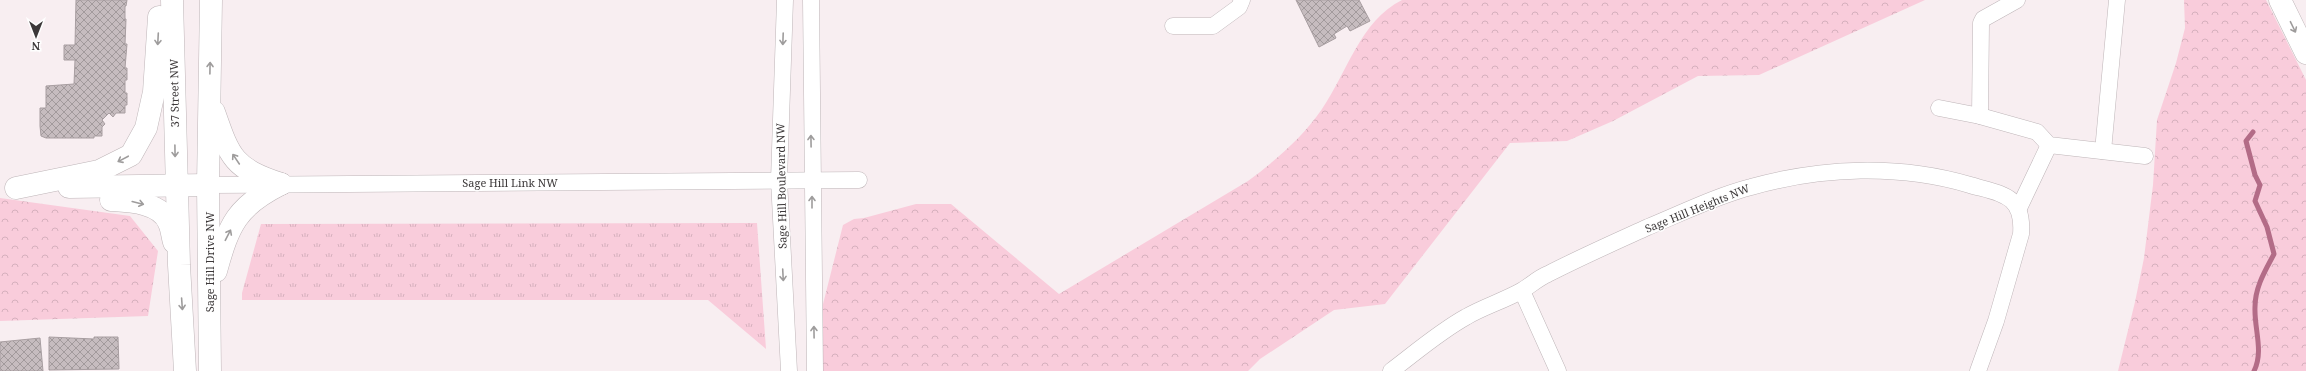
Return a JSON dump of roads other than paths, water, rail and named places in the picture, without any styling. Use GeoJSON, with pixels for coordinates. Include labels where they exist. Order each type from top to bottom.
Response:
{"type":"FeatureCollection","features":[{"type":"Feature","properties":{"kind":"street"},"geometry":{"type":"LineString","coordinates":[[8,186],[99,171],[131,155],[146,128],[154,92],[160,0]]}},
{"type":"Feature","properties":{"kind":"street","name":"37 Street NW"},"geometry":{"type":"LineString","coordinates":[[172,0],[176,186]]}},
{"type":"Feature","properties":{"kind":"street"},"geometry":{"type":"LineString","coordinates":[[207,0],[210,38]]}},
{"type":"Feature","properties":{"kind":"street"},"geometry":{"type":"LineString","coordinates":[[8,186],[208,185],[211,0]]}},
{"type":"Feature","properties":{"kind":"street","name":"Sage Hill Boulevard NW"},"geometry":{"type":"LineString","coordinates":[[785,0],[779,180],[788,371]]}},
{"type":"Feature","properties":{"kind":"street"},"geometry":{"type":"LineString","coordinates":[[810,0],[815,371]]}},
{"type":"Feature","properties":{"kind":"street"},"geometry":{"type":"LineString","coordinates":[[1173,26],[1213,26],[1239,6],[1242,0]]}},
{"type":"Feature","properties":{"kind":"street"},"geometry":{"type":"LineString","coordinates":[[1980,116],[1980,23],[1983,19],[2017,0]]}},
{"type":"Feature","properties":{"kind":"street"},"geometry":{"type":"LineString","coordinates":[[2103,151],[2117,0]]}},
{"type":"Feature","properties":{"kind":"street"},"geometry":{"type":"LineString","coordinates":[[2280,0],[2306,53]]}},
{"type":"Feature","properties":{"kind":"street"},"geometry":{"type":"LineString","coordinates":[[210,98],[223,138],[236,161],[244,169],[257,176],[281,184]]}},
{"type":"Feature","properties":{"kind":"street"},"geometry":{"type":"LineString","coordinates":[[1939,108],[1980,116],[2037,132],[2049,145],[2145,156]]}},
{"type":"Feature","properties":{"kind":"street"},"geometry":{"type":"LineString","coordinates":[[1978,371],[1996,321],[2021,234],[2022,221],[2019,208],[2049,145]]}},
{"type":"Feature","properties":{"kind":"street","name":"Sage Hill Heights NW"},"geometry":{"type":"LineString","coordinates":[[1391,371],[1466,316],[1522,291],[1546,274],[1686,211],[1750,187],[1788,178],[1843,171],[1913,174],[1950,179],[2000,194],[2011,199],[2019,208]]}},
{"type":"Feature","properties":{"kind":"street","name":"Sage Hill Link NW"},"geometry":{"type":"LineString","coordinates":[[208,185],[859,180]]}},
{"type":"Feature","properties":{"kind":"street"},"geometry":{"type":"LineString","coordinates":[[209,299],[224,244],[240,212],[258,195],[281,184]]}},
{"type":"Feature","properties":{"kind":"street","name":"Sage Hill Drive NW"},"geometry":{"type":"LineString","coordinates":[[208,185],[210,371]]}},
{"type":"Feature","properties":{"kind":"street"},"geometry":{"type":"LineString","coordinates":[[8,186],[97,199],[138,201],[154,208],[169,222],[179,265]]}},
{"type":"Feature","properties":{"kind":"street"},"geometry":{"type":"LineString","coordinates":[[176,186],[185,371]]}},
{"type":"Feature","properties":{"kind":"street"},"geometry":{"type":"LineString","coordinates":[[1522,291],[1558,371]]}},
{"type":"Feature","properties":{"kind":"waterway"},"geometry":{"type":"LineString","coordinates":[[2253,132],[2246,141],[2255,175],[2260,185],[2255,201],[2267,227],[2274,254],[2261,279],[2255,300],[2258,356],[2254,371]]}}]}
